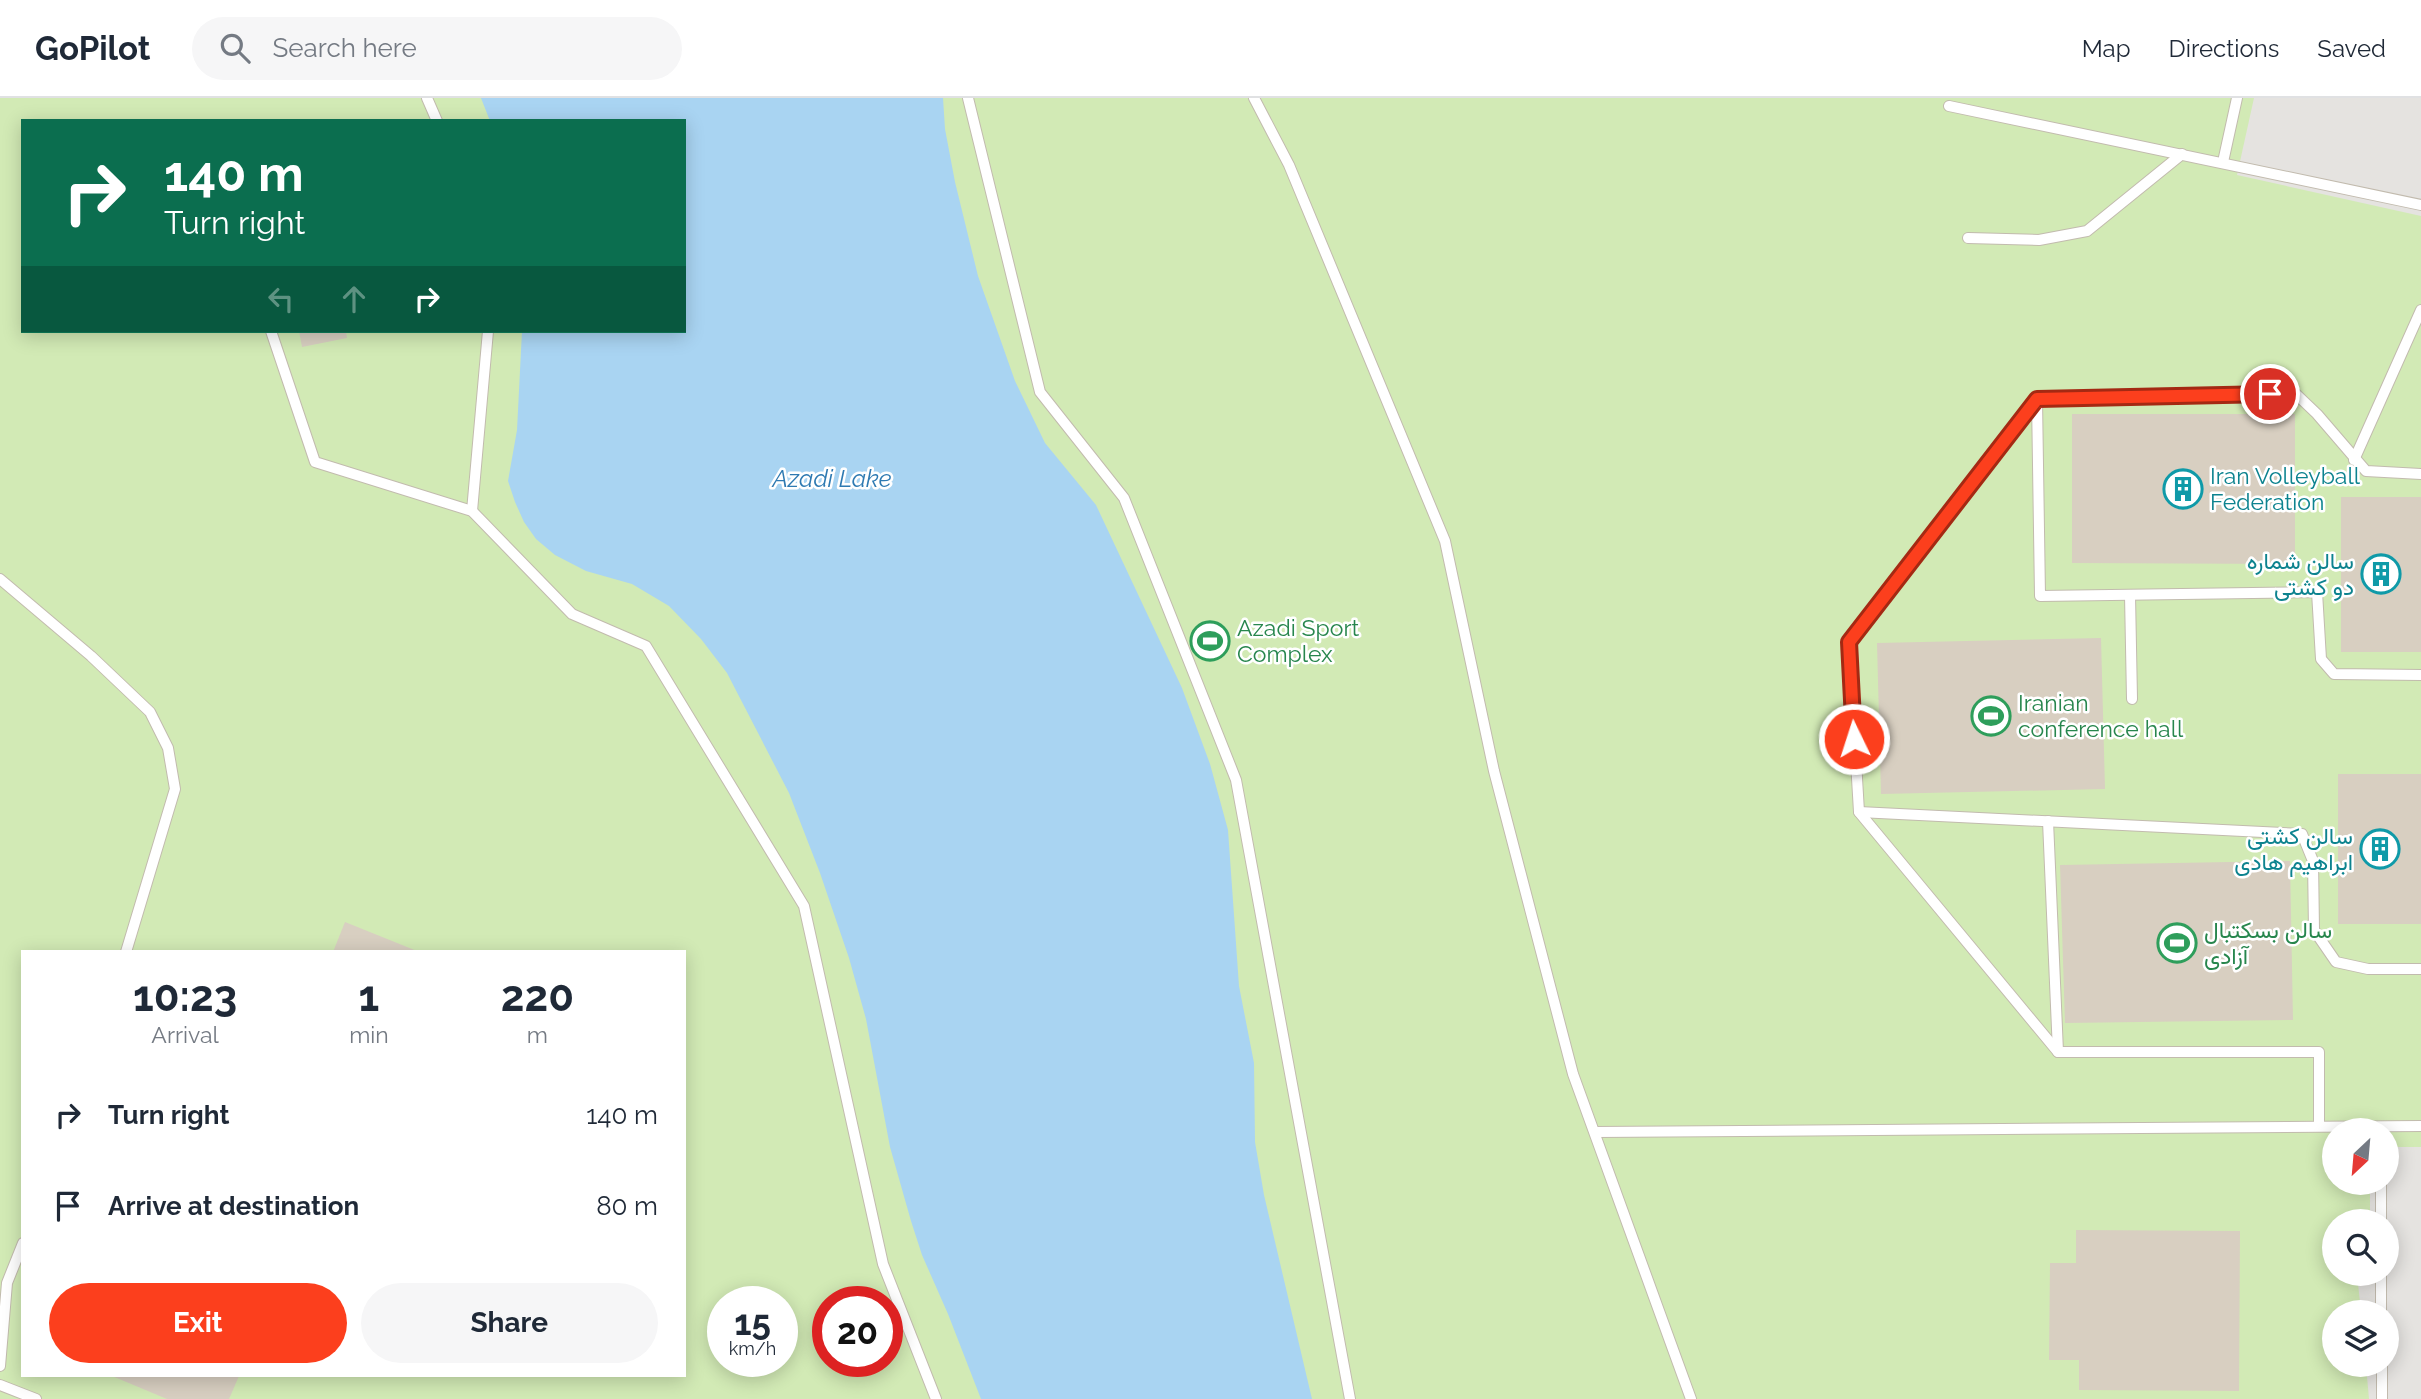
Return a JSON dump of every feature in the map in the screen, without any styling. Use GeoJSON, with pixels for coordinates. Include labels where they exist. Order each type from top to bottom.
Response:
{"type":"FeatureCollection","features":[{"type":"Feature","properties":{"kind":"lane"},"geometry":{"type":"LineString","coordinates":[[426,98],[437,119]]}},
{"type":"Feature","properties":{"kind":"lane"},"geometry":{"type":"LineString","coordinates":[[968,98],[1040,392],[1124,498],[1236,780],[1350,1399]]}},
{"type":"Feature","properties":{"kind":"lane"},"geometry":{"type":"LineString","coordinates":[[1254,98],[1289,165],[1445,541],[1498,784],[1573,1074],[1692,1399]]}},
{"type":"Feature","properties":{"kind":"lane"},"geometry":{"type":"LineString","coordinates":[[2223,162],[2236,98]]}},
{"type":"Feature","properties":{"kind":"lane"},"geometry":{"type":"LineString","coordinates":[[1949,106],[2421,205]]}},
{"type":"Feature","properties":{"kind":"lane"},"geometry":{"type":"LineString","coordinates":[[1968,238],[2039,240],[2087,231],[2182,154]]}},
{"type":"Feature","properties":{"kind":"lane"},"geometry":{"type":"LineString","coordinates":[[2354,460],[2421,310]]}},
{"type":"Feature","properties":{"kind":"lane"},"geometry":{"type":"LineString","coordinates":[[272,333],[315,462],[472,511],[572,614],[646,646],[804,906],[883,1264],[936,1399]]}},
{"type":"Feature","properties":{"kind":"lane"},"geometry":{"type":"LineString","coordinates":[[472,511],[488,333]]}},
{"type":"Feature","properties":{"kind":"lane"},"geometry":{"type":"LineString","coordinates":[[2037,399],[2296,394],[2366,471],[2421,474]]}},
{"type":"Feature","properties":{"kind":"lane"},"geometry":{"type":"LineString","coordinates":[[2037,399],[2040,596],[2317,592],[2321,659],[2334,674],[2421,675]]}},
{"type":"Feature","properties":{"kind":"lane"},"geometry":{"type":"LineString","coordinates":[[2037,399],[1849,642],[1859,812],[2058,1052]]}},
{"type":"Feature","properties":{"kind":"lane"},"geometry":{"type":"LineString","coordinates":[[0,579],[91,656],[150,712],[168,748],[175,789],[127,950]]}},
{"type":"Feature","properties":{"kind":"lane"},"geometry":{"type":"LineString","coordinates":[[2130,595],[2132,699]]}},
{"type":"Feature","properties":{"kind":"lane"},"geometry":{"type":"LineString","coordinates":[[1859,812],[2302,834],[2313,861],[2314,930],[2336,962],[2368,969],[2421,969]]}},
{"type":"Feature","properties":{"kind":"lane"},"geometry":{"type":"LineString","coordinates":[[2048,821],[2058,1052]]}},
{"type":"Feature","properties":{"kind":"lane"},"geometry":{"type":"LineString","coordinates":[[2058,1052],[2319,1052],[2319,1126]]}},
{"type":"Feature","properties":{"kind":"lane"},"geometry":{"type":"LineString","coordinates":[[1595,1132],[2421,1126]]}},
{"type":"Feature","properties":{"kind":"lane"},"geometry":{"type":"LineString","coordinates":[[0,1366],[7,1283],[21,1248]]}},
{"type":"Feature","properties":{"kind":"lane"},"geometry":{"type":"LineString","coordinates":[[2382,1377],[2382,1399]]}},
{"type":"Feature","properties":{"kind":"lane"},"geometry":{"type":"LineString","coordinates":[[0,1385],[36,1399]]}},
{"type":"Feature","properties":{"kind":"green space","name":"Azadi Sport Complex"},"geometry":{"type":"Polygon","coordinates":[[[0,98],[2421,98],[2421,1399],[0,1399],[0,98]]]}},
{"type":"Feature","properties":{"kind":"shaded area"},"geometry":{"type":"Polygon","coordinates":[[[2254,98],[2421,98],[2421,216],[2237,175],[2254,98]]]}},
{"type":"Feature","properties":{"kind":"shaded area"},"geometry":{"type":"Polygon","coordinates":[[[2399,1147],[2421,1147],[2421,1399],[2369,1399],[2367,1377],[2399,1377],[2399,1300],[2360,1300],[2358,1286],[2399,1286],[2399,1209],[2370,1209],[2370,1195],[2399,1195],[2399,1147]]]}},
{"type":"Feature","properties":{"kind":"water","name":"Azadi Lake"},"geometry":{"type":"Polygon","coordinates":[[[481,98],[943,98],[945,129],[955,182],[978,276],[1015,381],[1045,443],[1096,505],[1182,688],[1210,764],[1228,830],[1239,986],[1254,1063],[1255,1142],[1264,1195],[1312,1399],[981,1399],[922,1255],[911,1221],[890,1147],[866,1019],[849,958],[789,793],[727,673],[701,639],[669,606],[632,584],[586,571],[555,555],[536,539],[524,522],[508,481],[517,430],[522,333],[686,333],[686,119],[489,119],[481,98]]]}},
{"type":"Feature","properties":{"kind":"building"},"geometry":{"type":"Polygon","coordinates":[[[299,333],[346,333],[347,338],[302,347],[299,333]]]}},
{"type":"Feature","properties":{"kind":"building","name":"Iran Volleyball Federation"},"geometry":{"type":"Polygon","coordinates":[[[2072,414],[2295,414],[2295,564],[2072,563],[2072,414]]]}},
{"type":"Feature","properties":{"kind":"building","name":"سالن شماره دو کشتی"},"geometry":{"type":"Polygon","coordinates":[[[2341,497],[2421,497],[2421,652],[2341,652],[2341,497]]]}},
{"type":"Feature","properties":{"kind":"building","name":"Iranian conference hall"},"geometry":{"type":"Polygon","coordinates":[[[2101,638],[2105,789],[1881,794],[1877,643],[2101,638]]]}},
{"type":"Feature","properties":{"kind":"building","name":"سالن کشتی ابراهیم هادی"},"geometry":{"type":"Polygon","coordinates":[[[2338,774],[2421,774],[2421,924],[2338,924],[2338,774]]]}},
{"type":"Feature","properties":{"kind":"building","name":"سالن بسکتبال آزادی"},"geometry":{"type":"Polygon","coordinates":[[[2290,861],[2293,1020],[2065,1023],[2060,865],[2290,861]]]}},
{"type":"Feature","properties":{"kind":"building"},"geometry":{"type":"Polygon","coordinates":[[[345,922],[415,950],[334,950],[345,922]]]}},
{"type":"Feature","properties":{"kind":"building"},"geometry":{"type":"Polygon","coordinates":[[[2076,1230],[2240,1231],[2239,1391],[2079,1390],[2079,1360],[2049,1360],[2050,1263],[2076,1263],[2076,1230]]]}},
{"type":"Feature","properties":{"kind":"building"},"geometry":{"type":"Polygon","coordinates":[[[114,1377],[239,1377],[229,1399],[167,1399],[114,1377]]]}},
{"type":"Feature","properties":{"kind":"place","name":"Iran Volleyball Federation"},"geometry":{"type":"Point","coordinates":[2183,489]}},
{"type":"Feature","properties":{"kind":"place","name":"سالن شماره دو کشتی"},"geometry":{"type":"Point","coordinates":[2381,574]}},
{"type":"Feature","properties":{"kind":"place","name":"Azadi Sport Complex"},"geometry":{"type":"Point","coordinates":[1210,641]}},
{"type":"Feature","properties":{"kind":"place","name":"Iranian conference hall"},"geometry":{"type":"Point","coordinates":[1991,716]}},
{"type":"Feature","properties":{"kind":"place","name":"سالن کشتی ابراهیم هادی"},"geometry":{"type":"Point","coordinates":[2380,849]}},
{"type":"Feature","properties":{"kind":"place","name":"سالن بسکتبال آزادی"},"geometry":{"type":"Point","coordinates":[2177,943]}},
{"type":"Feature","properties":{"kind":"route"},"geometry":{"type":"LineString","coordinates":[[1854,739],[1849,642],[2037,399],[2270,394]]}}]}
